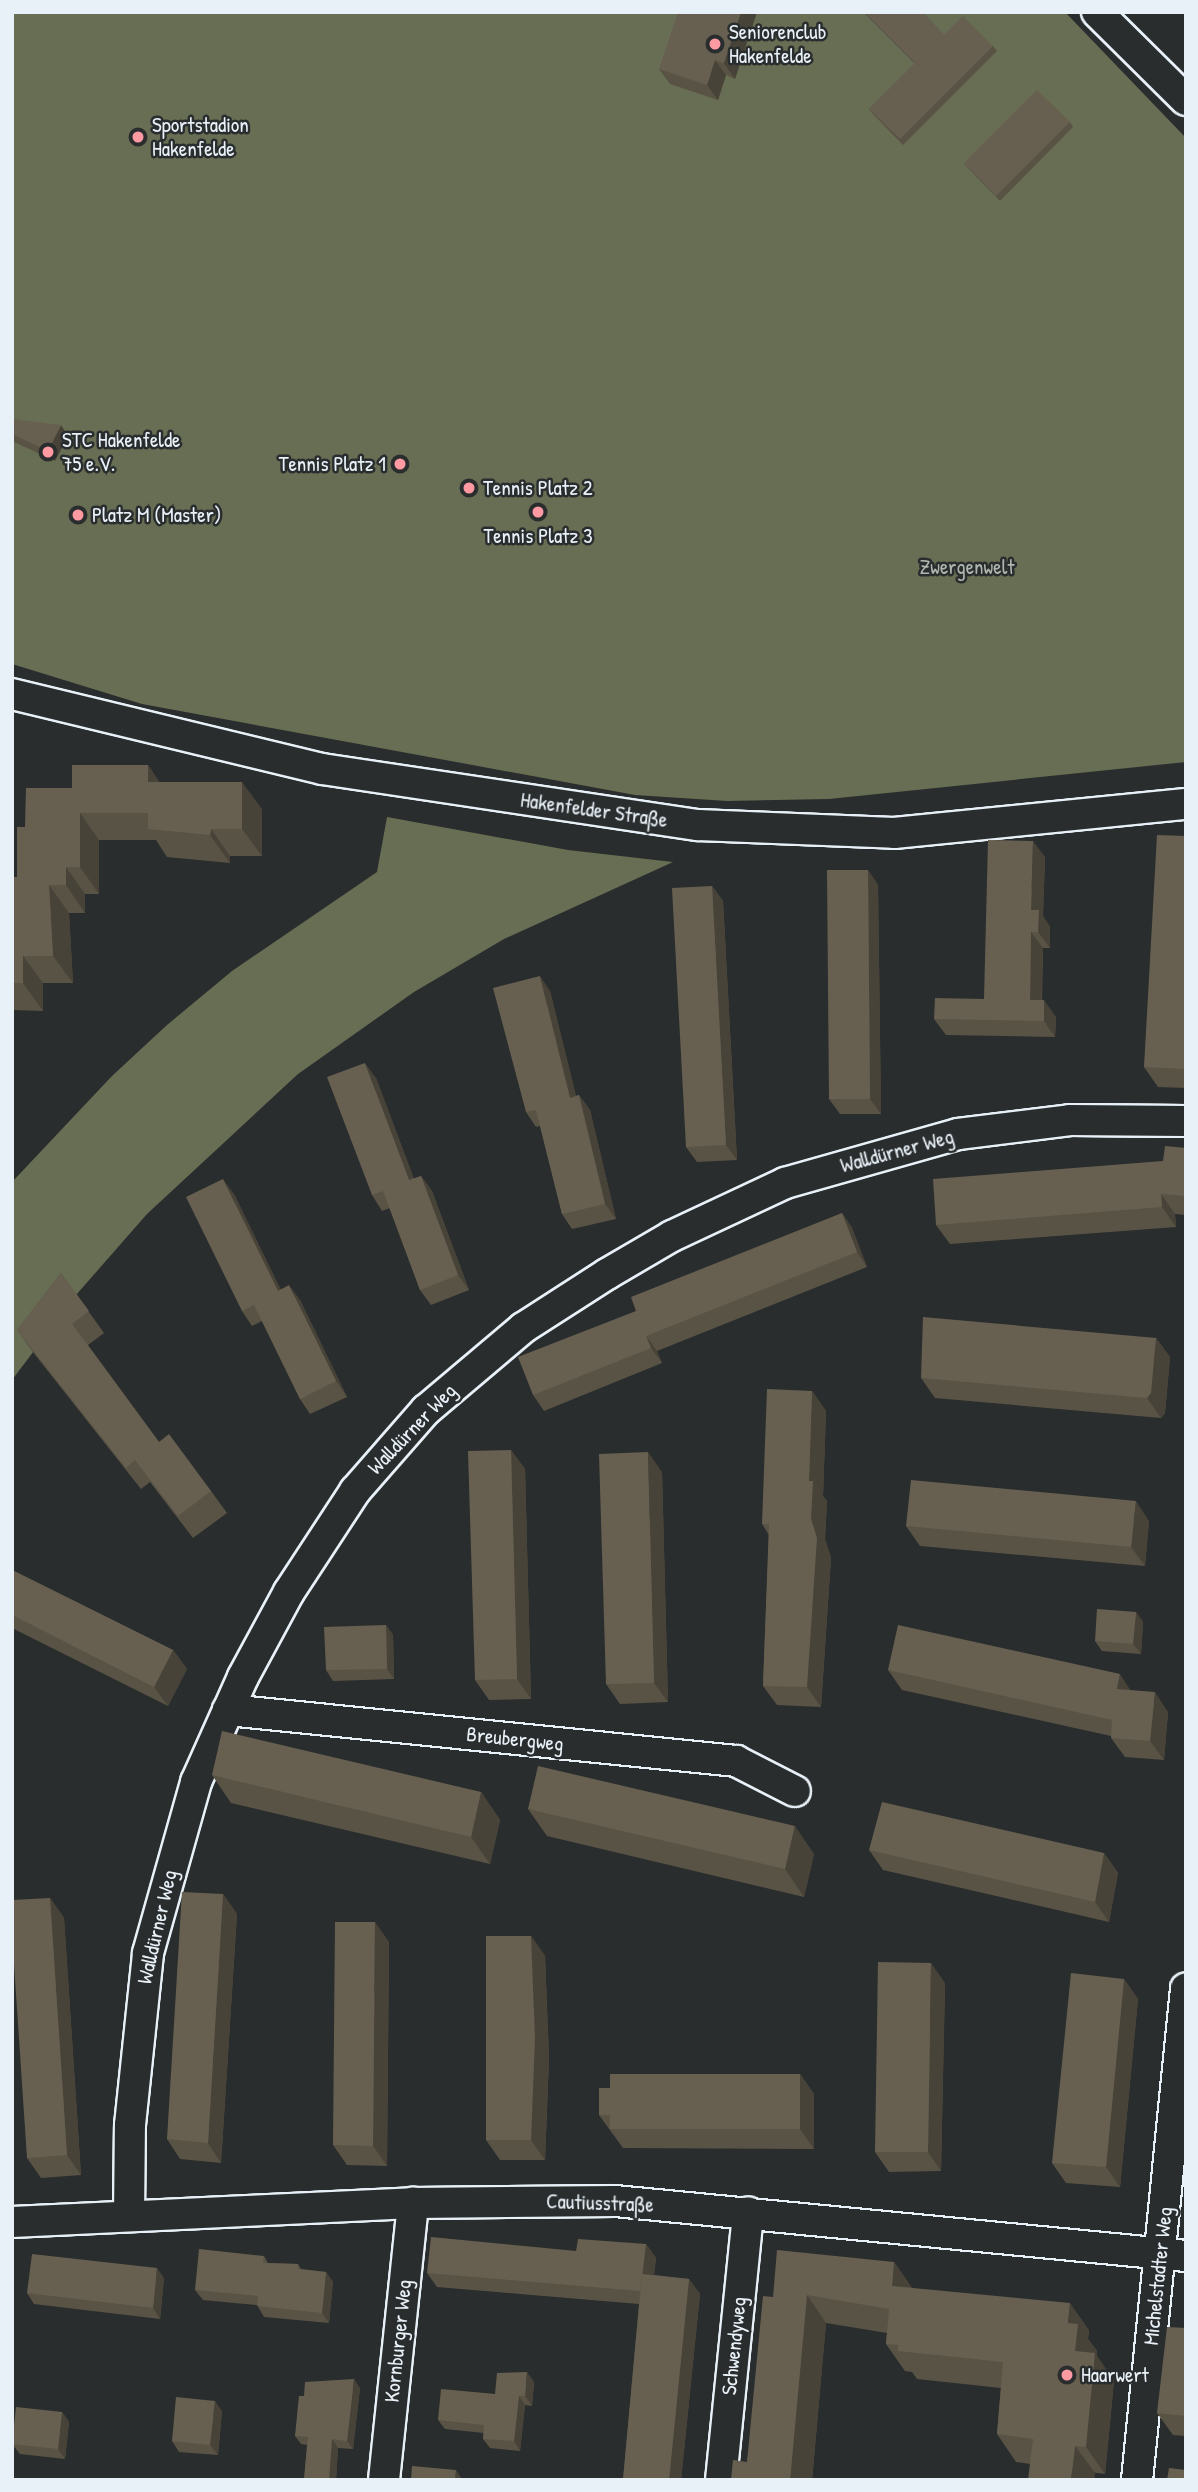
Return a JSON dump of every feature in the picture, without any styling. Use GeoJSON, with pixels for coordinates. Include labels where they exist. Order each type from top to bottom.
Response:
{"type":"FeatureCollection","features":[{"type":"Feature","properties":{"kind":"street"},"geometry":{"type":"LineString","coordinates":[[1097,12],[1186,100]]}},
{"type":"Feature","properties":{"kind":"street","name":"Hakenfelder Straße"},"geometry":{"type":"LineString","coordinates":[[12,694],[322,769],[698,825],[894,833],[1186,804]]}},
{"type":"Feature","properties":{"kind":"street","name":"Walldürner Weg"},"geometry":{"type":"LineString","coordinates":[[129,2217],[130,2125],[148,1953],[196,1782],[264,1634],[321,1539],[398,1440],[496,1349],[607,1274],[671,1236],[774,1188],[909,1146],[958,1134],[1070,1120],[1186,1121]]}},
{"type":"Feature","properties":{"kind":"street","name":"Breubergweg"},"geometry":{"type":"LineString","coordinates":[[228,1710],[736,1761],[795,1791]]}},
{"type":"Feature","properties":{"kind":"street","name":"Michelstadter Weg"},"geometry":{"type":"LineString","coordinates":[[1137,2480],[1173,2255],[1186,1988]]}},
{"type":"Feature","properties":{"kind":"street","name":"Cautiusstraße"},"geometry":{"type":"LineString","coordinates":[[12,2222],[413,2203],[615,2201],[1173,2255]]}},
{"type":"Feature","properties":{"kind":"street","name":"Kornburger Weg"},"geometry":{"type":"LineString","coordinates":[[384,2480],[413,2203]]}},
{"type":"Feature","properties":{"kind":"street","name":"Schwendyweg"},"geometry":{"type":"LineString","coordinates":[[721,2480],[748,2212]]}},
{"type":"Feature","properties":{"kind":"green space","name":"Zwergenwelt"},"geometry":{"type":"Polygon","coordinates":[[[12,12],[1065,12],[1186,138],[1186,762],[829,799],[727,801],[635,795],[142,704],[12,664],[12,12]]]}},
{"type":"Feature","properties":{"kind":"green space"},"geometry":{"type":"Polygon","coordinates":[[[387,817],[568,850],[673,862],[504,939],[414,992],[298,1074],[147,1214],[76,1295],[12,1380],[12,1182],[112,1076],[167,1025],[232,971],[377,872],[387,817]]]}},
{"type":"Feature","properties":{"kind":"building","name":"Seniorenclub Hakenfelde"},"geometry":{"type":"Polygon","coordinates":[[[678,12],[741,12],[724,63],[715,60],[707,85],[659,69],[678,12]]]}},
{"type":"Feature","properties":{"kind":"building"},"geometry":{"type":"Polygon","coordinates":[[[864,12],[922,12],[944,35],[963,16],[993,46],[900,139],[869,109],[915,63],[864,12]]]}},
{"type":"Feature","properties":{"kind":"building"},"geometry":{"type":"Polygon","coordinates":[[[1037,90],[1070,122],[996,196],[964,163],[1037,90]]]}},
{"type":"Feature","properties":{"kind":"building"},"geometry":{"type":"Polygon","coordinates":[[[12,419],[61,425],[48,451],[12,434],[12,419]]]}},
{"type":"Feature","properties":{"kind":"building"},"geometry":{"type":"Polygon","coordinates":[[[72,765],[148,765],[148,782],[242,782],[242,829],[211,829],[210,835],[148,829],[148,813],[80,813],[80,867],[66,867],[66,885],[49,885],[53,956],[23,956],[23,983],[12,983],[12,877],[17,877],[17,827],[25,827],[26,788],[72,788],[72,765]]]}},
{"type":"Feature","properties":{"kind":"building"},"geometry":{"type":"Polygon","coordinates":[[[1157,835],[1186,836],[1186,1069],[1144,1067],[1157,835]]]}},
{"type":"Feature","properties":{"kind":"building"},"geometry":{"type":"Polygon","coordinates":[[[988,840],[1033,841],[1031,910],[1039,910],[1038,932],[1031,932],[1030,1000],[1044,1000],[1044,1021],[934,1019],[935,998],[984,999],[988,840]]]}},
{"type":"Feature","properties":{"kind":"building"},"geometry":{"type":"Polygon","coordinates":[[[827,870],[868,870],[870,1099],[829,1099],[827,870]]]}},
{"type":"Feature","properties":{"kind":"building"},"geometry":{"type":"Polygon","coordinates":[[[712,886],[726,1145],[686,1147],[672,888],[712,886]]]}},
{"type":"Feature","properties":{"kind":"building"},"geometry":{"type":"Polygon","coordinates":[[[540,976],[570,1098],[579,1095],[605,1204],[562,1214],[536,1110],[526,1112],[493,988],[540,976]]]}},
{"type":"Feature","properties":{"kind":"building"},"geometry":{"type":"Polygon","coordinates":[[[365,1063],[409,1180],[421,1176],[458,1275],[420,1290],[383,1191],[372,1195],[327,1077],[365,1063]]]}},
{"type":"Feature","properties":{"kind":"building"},"geometry":{"type":"Polygon","coordinates":[[[1165,1146],[1186,1148],[1186,1196],[1161,1194],[1162,1207],[936,1225],[933,1179],[1163,1161],[1165,1146]]]}},
{"type":"Feature","properties":{"kind":"building"},"geometry":{"type":"Polygon","coordinates":[[[223,1179],[278,1291],[289,1285],[336,1381],[300,1399],[254,1305],[242,1311],[186,1197],[223,1179]]]}},
{"type":"Feature","properties":{"kind":"building"},"geometry":{"type":"Polygon","coordinates":[[[842,1213],[857,1252],[646,1336],[651,1348],[533,1395],[518,1357],[636,1311],[631,1297],[842,1213]]]}},
{"type":"Feature","properties":{"kind":"building"},"geometry":{"type":"Polygon","coordinates":[[[61,1273],[89,1311],[72,1324],[159,1442],[169,1434],[211,1491],[178,1516],[135,1460],[126,1468],[17,1330],[61,1273]]]}},
{"type":"Feature","properties":{"kind":"building"},"geometry":{"type":"Polygon","coordinates":[[[923,1317],[1156,1338],[1151,1393],[1147,1398],[921,1378],[923,1317]]]}},
{"type":"Feature","properties":{"kind":"building"},"geometry":{"type":"Polygon","coordinates":[[[767,1389],[812,1391],[809,1481],[813,1481],[811,1519],[817,1538],[807,1687],[763,1686],[769,1524],[762,1524],[767,1389]]]}},
{"type":"Feature","properties":{"kind":"building"},"geometry":{"type":"Polygon","coordinates":[[[511,1450],[517,1679],[475,1680],[468,1451],[511,1450]]]}},
{"type":"Feature","properties":{"kind":"building"},"geometry":{"type":"Polygon","coordinates":[[[648,1452],[654,1683],[606,1684],[599,1454],[648,1452]]]}},
{"type":"Feature","properties":{"kind":"building"},"geometry":{"type":"Polygon","coordinates":[[[911,1480],[1136,1501],[1131,1547],[906,1526],[911,1480]]]}},
{"type":"Feature","properties":{"kind":"building"},"geometry":{"type":"Polygon","coordinates":[[[12,1570],[173,1650],[154,1687],[12,1615],[12,1570]]]}},
{"type":"Feature","properties":{"kind":"building"},"geometry":{"type":"Polygon","coordinates":[[[1097,1609],[1136,1612],[1133,1644],[1095,1641],[1097,1609]]]}},
{"type":"Feature","properties":{"kind":"building"},"geometry":{"type":"Polygon","coordinates":[[[386,1625],[387,1669],[326,1670],[324,1627],[386,1625]]]}},
{"type":"Feature","properties":{"kind":"building"},"geometry":{"type":"Polygon","coordinates":[[[898,1625],[1120,1674],[1117,1689],[1155,1692],[1150,1741],[1111,1738],[1112,1720],[888,1670],[898,1625]]]}},
{"type":"Feature","properties":{"kind":"building"},"geometry":{"type":"Polygon","coordinates":[[[222,1731],[481,1792],[471,1837],[212,1775],[222,1731]]]}},
{"type":"Feature","properties":{"kind":"building"},"geometry":{"type":"Polygon","coordinates":[[[538,1766],[795,1826],[785,1869],[528,1809],[538,1766]]]}},
{"type":"Feature","properties":{"kind":"building"},"geometry":{"type":"Polygon","coordinates":[[[882,1802],[1104,1853],[1095,1902],[869,1850],[882,1802]]]}},
{"type":"Feature","properties":{"kind":"building"},"geometry":{"type":"Polygon","coordinates":[[[182,1892],[223,1894],[208,2143],[167,2139],[182,1892]]]}},
{"type":"Feature","properties":{"kind":"building"},"geometry":{"type":"Polygon","coordinates":[[[50,1898],[67,2155],[27,2158],[12,1900],[50,1898]]]}},
{"type":"Feature","properties":{"kind":"building"},"geometry":{"type":"Polygon","coordinates":[[[335,1922],[375,1922],[373,2146],[333,2145],[335,1922]]]}},
{"type":"Feature","properties":{"kind":"building"},"geometry":{"type":"Polygon","coordinates":[[[486,1936],[531,1936],[535,2038],[531,2140],[486,2140],[486,1936]]]}},
{"type":"Feature","properties":{"kind":"building"},"geometry":{"type":"Polygon","coordinates":[[[878,1962],[931,1963],[928,2152],[875,2152],[878,1962]]]}},
{"type":"Feature","properties":{"kind":"building"},"geometry":{"type":"Polygon","coordinates":[[[1071,1973],[1124,1979],[1106,2167],[1052,2163],[1071,1973]]]}},
{"type":"Feature","properties":{"kind":"building"},"geometry":{"type":"Polygon","coordinates":[[[610,2074],[800,2074],[800,2129],[610,2129],[610,2115],[599,2115],[599,2088],[610,2088],[610,2074]]]}},
{"type":"Feature","properties":{"kind":"building"},"geometry":{"type":"Polygon","coordinates":[[[431,2237],[576,2251],[578,2239],[646,2244],[640,2291],[427,2273],[431,2237]]]}},
{"type":"Feature","properties":{"kind":"building"},"geometry":{"type":"Polygon","coordinates":[[[199,2249],[264,2256],[263,2263],[298,2264],[298,2269],[326,2272],[322,2313],[257,2306],[258,2296],[195,2290],[199,2249]]]}},
{"type":"Feature","properties":{"kind":"building"},"geometry":{"type":"Polygon","coordinates":[[[777,2250],[894,2262],[892,2286],[1070,2303],[1068,2323],[1078,2324],[1075,2351],[1095,2353],[1086,2447],[1075,2446],[1071,2480],[1028,2480],[1033,2439],[997,2434],[1003,2362],[898,2351],[898,2345],[886,2344],[889,2309],[807,2295],[790,2480],[731,2480],[733,2460],[747,2462],[763,2296],[773,2297],[777,2250]]]}},
{"type":"Feature","properties":{"kind":"building"},"geometry":{"type":"Polygon","coordinates":[[[32,2254],[157,2268],[153,2308],[27,2293],[32,2254]]]}},
{"type":"Feature","properties":{"kind":"building"},"geometry":{"type":"Polygon","coordinates":[[[642,2274],[689,2279],[669,2480],[623,2480],[642,2274]]]}},
{"type":"Feature","properties":{"kind":"building"},"geometry":{"type":"Polygon","coordinates":[[[1167,2327],[1186,2328],[1186,2416],[1157,2413],[1167,2327]]]}},
{"type":"Feature","properties":{"kind":"building"},"geometry":{"type":"Polygon","coordinates":[[[527,2372],[525,2396],[519,2396],[514,2441],[483,2439],[484,2425],[438,2420],[441,2389],[495,2394],[497,2373],[527,2372]]]}},
{"type":"Feature","properties":{"kind":"building"},"geometry":{"type":"Polygon","coordinates":[[[354,2379],[347,2441],[332,2439],[329,2480],[304,2480],[308,2437],[295,2436],[299,2396],[304,2396],[305,2382],[354,2379]]]}},
{"type":"Feature","properties":{"kind":"building"},"geometry":{"type":"Polygon","coordinates":[[[176,2397],[215,2401],[210,2445],[172,2441],[176,2397]]]}},
{"type":"Feature","properties":{"kind":"building"},"geometry":{"type":"Polygon","coordinates":[[[16,2407],[62,2412],[58,2449],[12,2444],[16,2407]]]}},
{"type":"Feature","properties":{"kind":"building"},"geometry":{"type":"Polygon","coordinates":[[[412,2466],[456,2470],[455,2480],[411,2480],[412,2466]]]}},
{"type":"Feature","properties":{"kind":"building"},"geometry":{"type":"Polygon","coordinates":[[[1169,2468],[1186,2470],[1186,2480],[1167,2480],[1169,2468]]]}},
{"type":"Feature","properties":{"kind":"place","name":"Seniorenclub Hakenfelde"},"geometry":{"type":"Point","coordinates":[715,44]}},
{"type":"Feature","properties":{"kind":"place","name":"Sportstadion Hakenfelde"},"geometry":{"type":"Point","coordinates":[138,137]}},
{"type":"Feature","properties":{"kind":"place","name":"STC Hakenfelde 75 e.V."},"geometry":{"type":"Point","coordinates":[48,452]}},
{"type":"Feature","properties":{"kind":"place","name":"Tennis Platz 1"},"geometry":{"type":"Point","coordinates":[400,464]}},
{"type":"Feature","properties":{"kind":"place","name":"Tennis Platz 2"},"geometry":{"type":"Point","coordinates":[469,488]}},
{"type":"Feature","properties":{"kind":"place","name":"Tennis Platz 3"},"geometry":{"type":"Point","coordinates":[538,512]}},
{"type":"Feature","properties":{"kind":"place","name":"Platz M (Master)"},"geometry":{"type":"Point","coordinates":[78,515]}},
{"type":"Feature","properties":{"kind":"place","name":"Haarwert"},"geometry":{"type":"Point","coordinates":[1067,2375]}}]}
